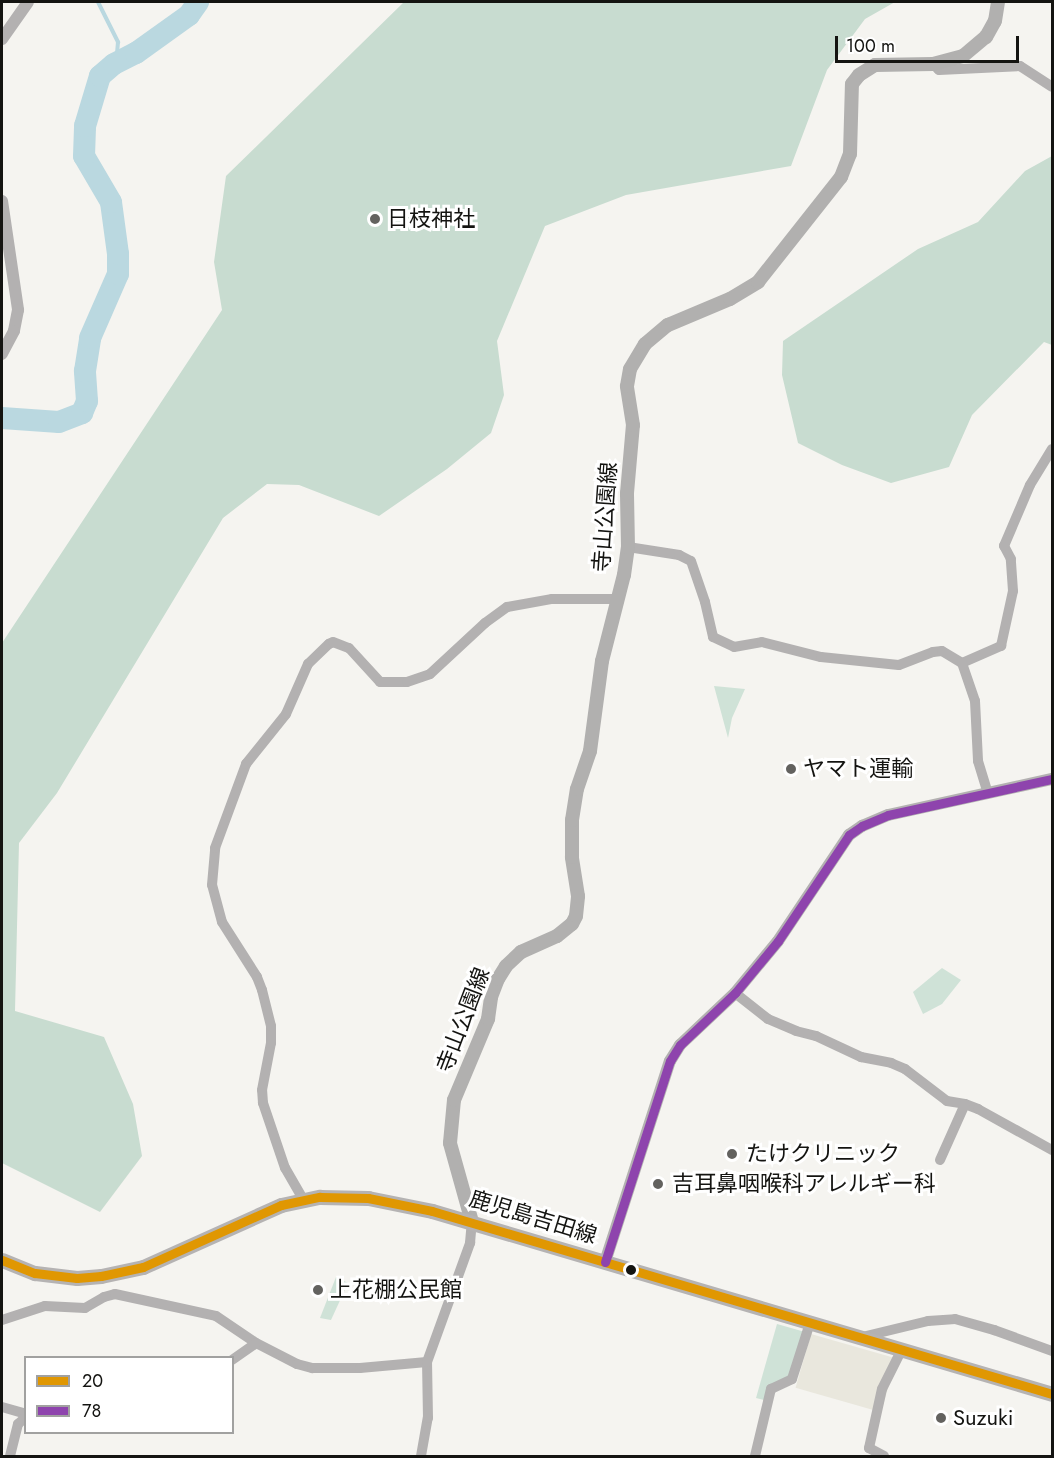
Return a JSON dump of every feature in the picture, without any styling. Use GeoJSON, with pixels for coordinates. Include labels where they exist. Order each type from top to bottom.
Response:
{"type":"FeatureCollection","features":[{"type":"Feature","properties":{"kind":"main road","name":"寺山公園線"},"geometry":{"type":"LineString","coordinates":[[472,1222],[450,1143],[454,1100],[488,1019],[491,997],[506,966],[521,952],[557,936],[572,924],[576,916],[578,896],[572,857],[572,820],[577,789],[590,751],[602,661],[628,548],[627,493],[633,425],[627,386],[630,369],[638,354],[655,334],[668,325],[730,299],[758,282],[842,177],[850,154],[852,84],[859,75],[876,64],[933,64],[963,56],[986,38],[995,21],[998,2]]}},
{"type":"Feature","properties":{"kind":"main road","name":"鹿児島吉田線"},"geometry":{"type":"LineString","coordinates":[[2,1260],[35,1273],[77,1278],[100,1276],[143,1267],[264,1211],[303,1199],[368,1198],[425,1209],[472,1222],[1053,1394]]}},
{"type":"Feature","properties":{"kind":"street"},"geometry":{"type":"LineString","coordinates":[[2,39],[28,2]]}},
{"type":"Feature","properties":{"kind":"street"},"geometry":{"type":"LineString","coordinates":[[933,64],[939,70],[1020,66],[1053,87]]}},
{"type":"Feature","properties":{"kind":"street"},"geometry":{"type":"LineString","coordinates":[[2,201],[18,310],[14,331],[2,354]]}},
{"type":"Feature","properties":{"kind":"street"},"geometry":{"type":"LineString","coordinates":[[962,663],[1001,646],[1013,591],[1011,559],[1004,546],[1030,485],[1053,449]]}},
{"type":"Feature","properties":{"kind":"street"},"geometry":{"type":"LineString","coordinates":[[628,548],[679,555],[691,561],[705,602],[713,637],[734,647],[762,642],[821,657],[899,665],[933,652],[942,651],[962,663],[975,701],[978,761],[988,793]]}},
{"type":"Feature","properties":{"kind":"street"},"geometry":{"type":"LineString","coordinates":[[303,1199],[285,1168],[263,1103],[262,1090],[271,1043],[271,1026],[262,990],[222,922],[212,885],[215,848],[246,764],[286,714],[308,664],[333,642],[349,648],[380,682],[407,682],[430,674],[484,623],[507,607],[552,599],[617,599]]}},
{"type":"Feature","properties":{"kind":"street"},"geometry":{"type":"LineString","coordinates":[[605,1262],[670,1060],[680,1045],[735,993],[778,941],[849,835],[862,826],[888,815],[1053,779]]}},
{"type":"Feature","properties":{"kind":"street"},"geometry":{"type":"LineString","coordinates":[[735,993],[768,1019],[796,1031],[816,1036],[861,1057],[891,1063],[905,1069],[947,1101],[965,1104],[1053,1150]]}},
{"type":"Feature","properties":{"kind":"street"},"geometry":{"type":"LineString","coordinates":[[940,1160],[965,1104]]}},
{"type":"Feature","properties":{"kind":"street"},"geometry":{"type":"LineString","coordinates":[[421,1456],[428,1418],[427,1362],[470,1243],[472,1222]]}},
{"type":"Feature","properties":{"kind":"street"},"geometry":{"type":"LineString","coordinates":[[2,1320],[45,1306],[85,1308],[115,1294],[216,1316],[256,1343],[297,1364],[312,1368],[360,1368],[427,1362]]}},
{"type":"Feature","properties":{"kind":"street"},"geometry":{"type":"LineString","coordinates":[[861,1338],[928,1321],[955,1320],[994,1330],[1053,1352]]}},
{"type":"Feature","properties":{"kind":"street"},"geometry":{"type":"LineString","coordinates":[[756,1456],[771,1389],[792,1379],[810,1323]]}},
{"type":"Feature","properties":{"kind":"street"},"geometry":{"type":"LineString","coordinates":[[234,1359],[256,1343]]}},
{"type":"Feature","properties":{"kind":"street"},"geometry":{"type":"LineString","coordinates":[[885,1456],[869,1448],[882,1389],[902,1349]]}},
{"type":"Feature","properties":{"kind":"street"},"geometry":{"type":"LineString","coordinates":[[2,1407],[24,1414]]}},
{"type":"Feature","properties":{"kind":"street"},"geometry":{"type":"LineString","coordinates":[[10,1456],[18,1424],[24,1417]]}},
{"type":"Feature","properties":{"kind":"shaded area"},"geometry":{"type":"Polygon","coordinates":[[[811,1334],[897,1359],[881,1412],[796,1388],[811,1334]]]}},
{"type":"Feature","properties":{"kind":"green space"},"geometry":{"type":"Polygon","coordinates":[[[404,2],[895,2],[865,19],[827,70],[791,166],[626,195],[545,226],[497,341],[504,395],[491,433],[447,469],[379,516],[299,485],[267,484],[223,518],[57,793],[19,843],[15,1011],[104,1037],[133,1104],[142,1156],[100,1212],[2,1163],[2,643],[222,310],[214,262],[226,176],[404,2]]]}},
{"type":"Feature","properties":{"kind":"green space"},"geometry":{"type":"Polygon","coordinates":[[[1052,156],[1052,345],[1044,342],[972,415],[949,467],[891,483],[842,465],[798,443],[782,375],[783,341],[918,249],[978,222],[1025,171],[1052,156]]]}},
{"type":"Feature","properties":{"kind":"green space"},"geometry":{"type":"Polygon","coordinates":[[[714,686],[745,689],[732,718],[728,738],[714,686]]]}},
{"type":"Feature","properties":{"kind":"green space"},"geometry":{"type":"Polygon","coordinates":[[[942,968],[961,980],[942,1004],[923,1014],[913,992],[942,968]]]}},
{"type":"Feature","properties":{"kind":"green space"},"geometry":{"type":"Polygon","coordinates":[[[336,1277],[348,1283],[331,1320],[320,1318],[336,1277]]]}},
{"type":"Feature","properties":{"kind":"green space"},"geometry":{"type":"Polygon","coordinates":[[[777,1324],[805,1332],[791,1377],[764,1400],[756,1398],[777,1324]]]}},
{"type":"Feature","properties":{"kind":"waterway"},"geometry":{"type":"LineString","coordinates":[[98,2],[118,42],[116,63]]}},
{"type":"Feature","properties":{"kind":"waterway"},"geometry":{"type":"LineString","coordinates":[[2,418],[59,422],[82,413],[87,401],[85,371],[90,338],[118,274],[118,254],[111,202],[84,156],[85,126],[100,76],[114,64],[136,53],[189,15],[198,2]]}},
{"type":"Feature","properties":{"kind":"transit line","name":"78"},"geometry":{"type":"LineString","coordinates":[[605,1262],[670,1061],[680,1045],[735,993],[778,941],[849,835],[862,826],[888,815],[1052,779]]}},
{"type":"Feature","properties":{"kind":"transit line","name":"20"},"geometry":{"type":"LineString","coordinates":[[2,1260],[35,1273],[77,1278],[101,1276],[143,1267],[281,1205],[320,1197],[368,1198],[432,1211],[1052,1394]]}},
{"type":"Feature","properties":{"kind":"place","name":"日枝神社"},"geometry":{"type":"Point","coordinates":[375,219]}},
{"type":"Feature","properties":{"kind":"place","name":"ヤマト運輸"},"geometry":{"type":"Point","coordinates":[791,769]}},
{"type":"Feature","properties":{"kind":"place","name":"たけクリニック"},"geometry":{"type":"Point","coordinates":[732,1154]}},
{"type":"Feature","properties":{"kind":"place","name":"吉耳鼻咽喉科アレルギー科"},"geometry":{"type":"Point","coordinates":[658,1184]}},
{"type":"Feature","properties":{"kind":"place","name":"上花棚公民館"},"geometry":{"type":"Point","coordinates":[318,1290]}},
{"type":"Feature","properties":{"kind":"place","name":"Suzuki"},"geometry":{"type":"Point","coordinates":[941,1418]}}]}
